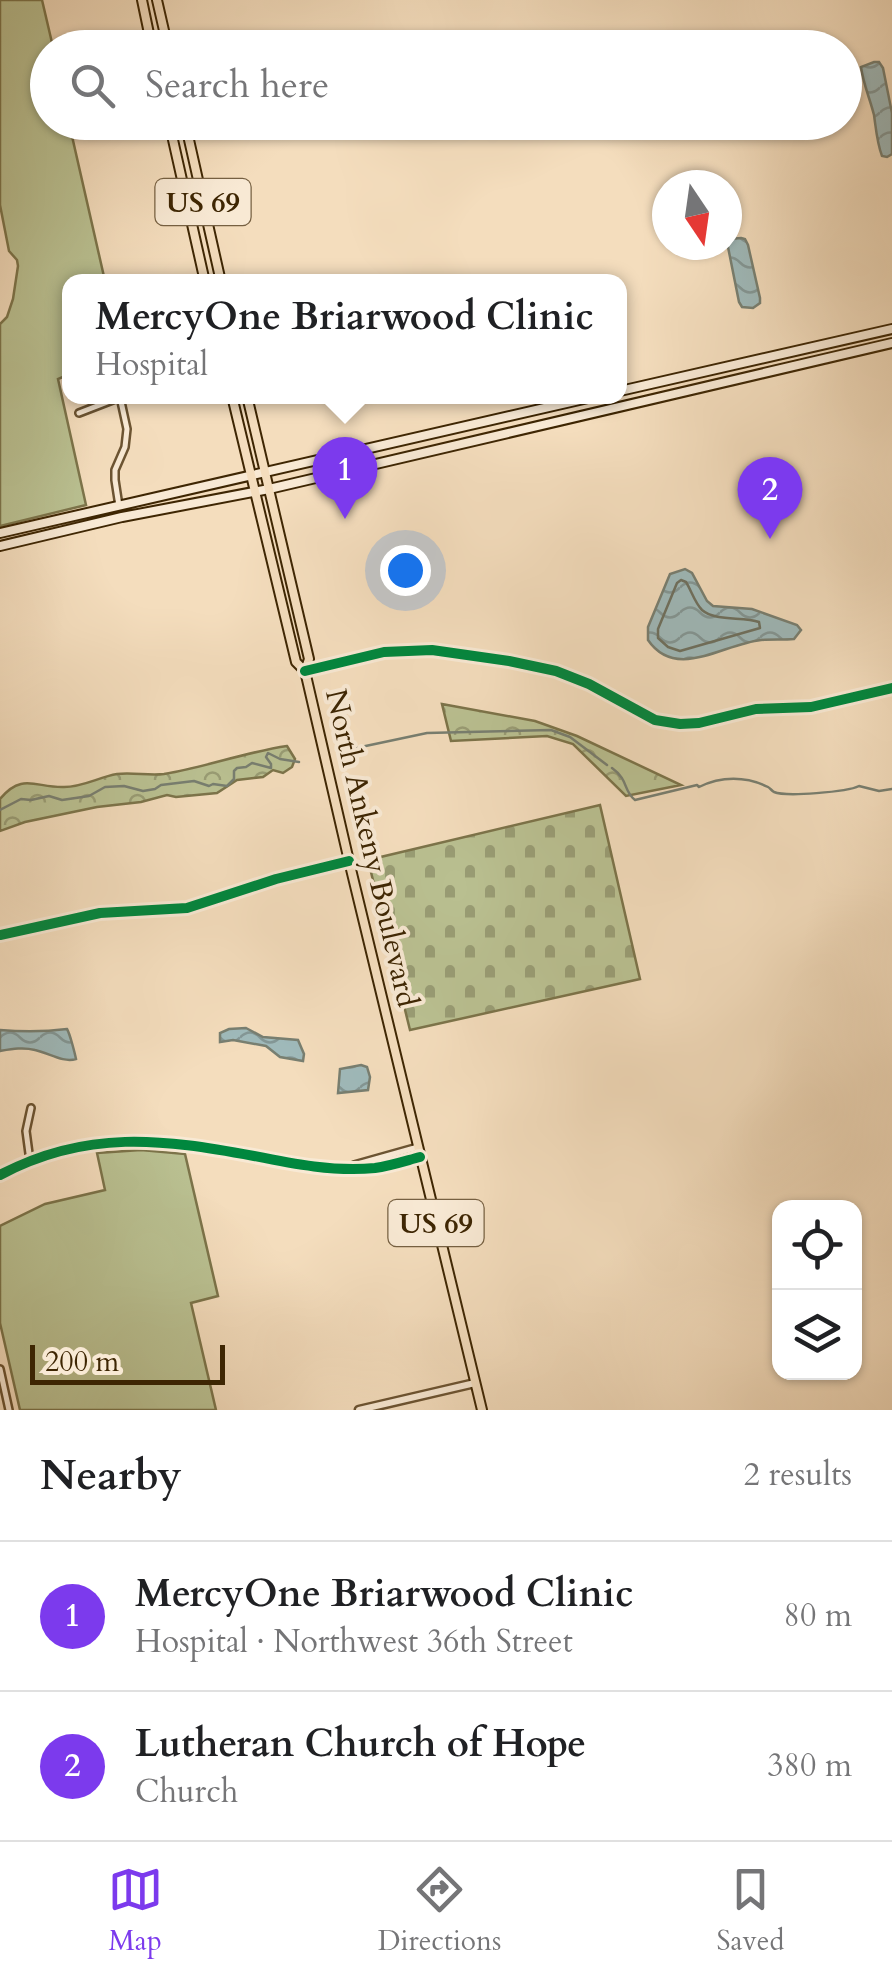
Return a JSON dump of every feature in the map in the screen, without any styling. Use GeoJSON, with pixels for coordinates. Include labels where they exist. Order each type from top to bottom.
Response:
{"type":"FeatureCollection","features":[{"type":"Feature","properties":{"kind":"main road"},"geometry":{"type":"LineString","coordinates":[[142,0],[148,30]]}},
{"type":"Feature","properties":{"kind":"main road"},"geometry":{"type":"LineString","coordinates":[[157,0],[164,30]]}},
{"type":"Feature","properties":{"kind":"main road","name":"US 69"},"geometry":{"type":"LineString","coordinates":[[173,140],[203,274]]}},
{"type":"Feature","properties":{"kind":"main road","name":"US 69"},"geometry":{"type":"LineString","coordinates":[[189,140],[220,274]]}},
{"type":"Feature","properties":{"kind":"main road"},"geometry":{"type":"LineString","coordinates":[[627,390],[892,330]]}},
{"type":"Feature","properties":{"kind":"main road"},"geometry":{"type":"LineString","coordinates":[[0,546],[122,517],[261,491],[892,344]]}},
{"type":"Feature","properties":{"kind":"main road","name":"North Ankeny Boulevard"},"geometry":{"type":"LineString","coordinates":[[235,404],[308,659],[306,672],[348,862],[419,1152]]}},
{"type":"Feature","properties":{"kind":"main road","name":"North Ankeny Boulevard"},"geometry":{"type":"LineString","coordinates":[[248,404],[257,473],[296,662],[306,672]]}},
{"type":"Feature","properties":{"kind":"main road"},"geometry":{"type":"LineString","coordinates":[[0,533],[563,404]]}},
{"type":"Feature","properties":{"kind":"main road","name":"US 69"},"geometry":{"type":"LineString","coordinates":[[419,1152],[482,1410]]}},
{"type":"Feature","properties":{"kind":"street"},"geometry":{"type":"LineString","coordinates":[[79,413],[103,404]]}},
{"type":"Feature","properties":{"kind":"street"},"geometry":{"type":"LineString","coordinates":[[122,404],[127,429],[116,470],[122,517]]}},
{"type":"Feature","properties":{"kind":"street"},"geometry":{"type":"LineString","coordinates":[[306,672],[384,652],[432,650],[556,671],[655,720],[680,724],[756,709],[811,707],[892,688]]}},
{"type":"Feature","properties":{"kind":"street"},"geometry":{"type":"LineString","coordinates":[[0,936],[100,913],[187,908],[243,888],[348,862]]}},
{"type":"Feature","properties":{"kind":"street"},"geometry":{"type":"LineString","coordinates":[[30,1161],[26,1131],[31,1108]]}},
{"type":"Feature","properties":{"kind":"street"},"geometry":{"type":"LineString","coordinates":[[0,1174],[30,1161],[101,1142],[148,1140],[321,1168],[374,1168],[419,1152]]}},
{"type":"Feature","properties":{"kind":"street"},"geometry":{"type":"LineString","coordinates":[[0,1370],[3,1397],[10,1410]]}},
{"type":"Feature","properties":{"kind":"street"},"geometry":{"type":"LineString","coordinates":[[359,1410],[475,1383]]}},
{"type":"Feature","properties":{"kind":"green space"},"geometry":{"type":"Polygon","coordinates":[[[0,0],[42,0],[49,30],[30,30],[30,140],[73,140],[103,274],[62,274],[62,377],[58,379],[86,505],[0,526],[0,324],[13,299],[18,266],[9,251],[0,205],[0,0]]]}},
{"type":"Feature","properties":{"kind":"green space"},"geometry":{"type":"Polygon","coordinates":[[[442,704],[535,721],[577,736],[681,785],[626,796],[573,744],[547,736],[451,741],[442,704]]]}},
{"type":"Feature","properties":{"kind":"green space"},"geometry":{"type":"Polygon","coordinates":[[[287,746],[295,759],[292,767],[283,773],[273,770],[263,777],[237,780],[217,793],[167,795],[97,807],[0,831],[0,799],[15,786],[30,783],[71,787],[117,774],[164,774],[287,746]]]}},
{"type":"Feature","properties":{"kind":"green space"},"geometry":{"type":"Polygon","coordinates":[[[600,805],[640,979],[410,1030],[368,860],[600,805]]]}},
{"type":"Feature","properties":{"kind":"green space"},"geometry":{"type":"Polygon","coordinates":[[[141,1150],[185,1154],[218,1296],[191,1303],[216,1410],[20,1410],[0,1323],[0,1226],[45,1204],[105,1190],[97,1153],[141,1150]]]}},
{"type":"Feature","properties":{"kind":"water"},"geometry":{"type":"Polygon","coordinates":[[[879,62],[883,68],[892,113],[892,154],[887,157],[880,151],[862,67],[879,62]]]}},
{"type":"Feature","properties":{"kind":"water"},"geometry":{"type":"Polygon","coordinates":[[[742,238],[748,245],[760,303],[753,308],[742,307],[731,260],[742,260],[742,238]]]}},
{"type":"Feature","properties":{"kind":"water"},"geometry":{"type":"Polygon","coordinates":[[[685,569],[692,573],[713,606],[752,609],[797,625],[801,630],[794,639],[761,640],[701,657],[672,658],[659,652],[648,640],[648,627],[670,574],[685,569]]]}},
{"type":"Feature","properties":{"kind":"water"},"geometry":{"type":"Polygon","coordinates":[[[246,1028],[263,1037],[298,1040],[303,1061],[280,1057],[266,1046],[233,1040],[220,1042],[220,1033],[246,1028]]]}},
{"type":"Feature","properties":{"kind":"water"},"geometry":{"type":"Polygon","coordinates":[[[67,1029],[76,1059],[26,1049],[0,1051],[0,1030],[67,1029]]]}},
{"type":"Feature","properties":{"kind":"water"},"geometry":{"type":"Polygon","coordinates":[[[367,1067],[370,1077],[368,1090],[338,1093],[340,1069],[367,1067]]]}},
{"type":"Feature","properties":{"kind":"waterway"},"geometry":{"type":"LineString","coordinates":[[342,751],[427,733],[551,730],[570,737],[607,765]]}},
{"type":"Feature","properties":{"kind":"waterway"},"geometry":{"type":"LineString","coordinates":[[0,810],[21,799],[49,796],[62,800],[89,796],[105,787],[143,791],[194,781],[227,786],[237,768],[252,763],[271,768],[268,753],[299,762]]}},
{"type":"Feature","properties":{"kind":"waterway"},"geometry":{"type":"LineString","coordinates":[[612,768],[635,800],[734,779],[760,783],[781,793],[830,792],[859,786],[879,791],[892,789]]}},
{"type":"Feature","properties":{"kind":"cycle path"},"geometry":{"type":"LineString","coordinates":[[305,671],[384,652],[432,650],[556,671],[655,720],[680,724],[756,709],[811,707],[892,688]]}},
{"type":"Feature","properties":{"kind":"cycle path"},"geometry":{"type":"LineString","coordinates":[[0,935],[100,913],[187,908],[276,879],[349,861]]}},
{"type":"Feature","properties":{"kind":"cycle path"},"geometry":{"type":"LineString","coordinates":[[0,1175],[63,1150],[125,1142],[188,1145],[345,1169],[381,1167],[420,1157]]}},
{"type":"Feature","properties":{"kind":"place","name":"MercyOne Briarwood Clinic"},"geometry":{"type":"Point","coordinates":[345,519]}},
{"type":"Feature","properties":{"kind":"place","name":"Lutheran Church of Hope"},"geometry":{"type":"Point","coordinates":[770,539]}}]}
